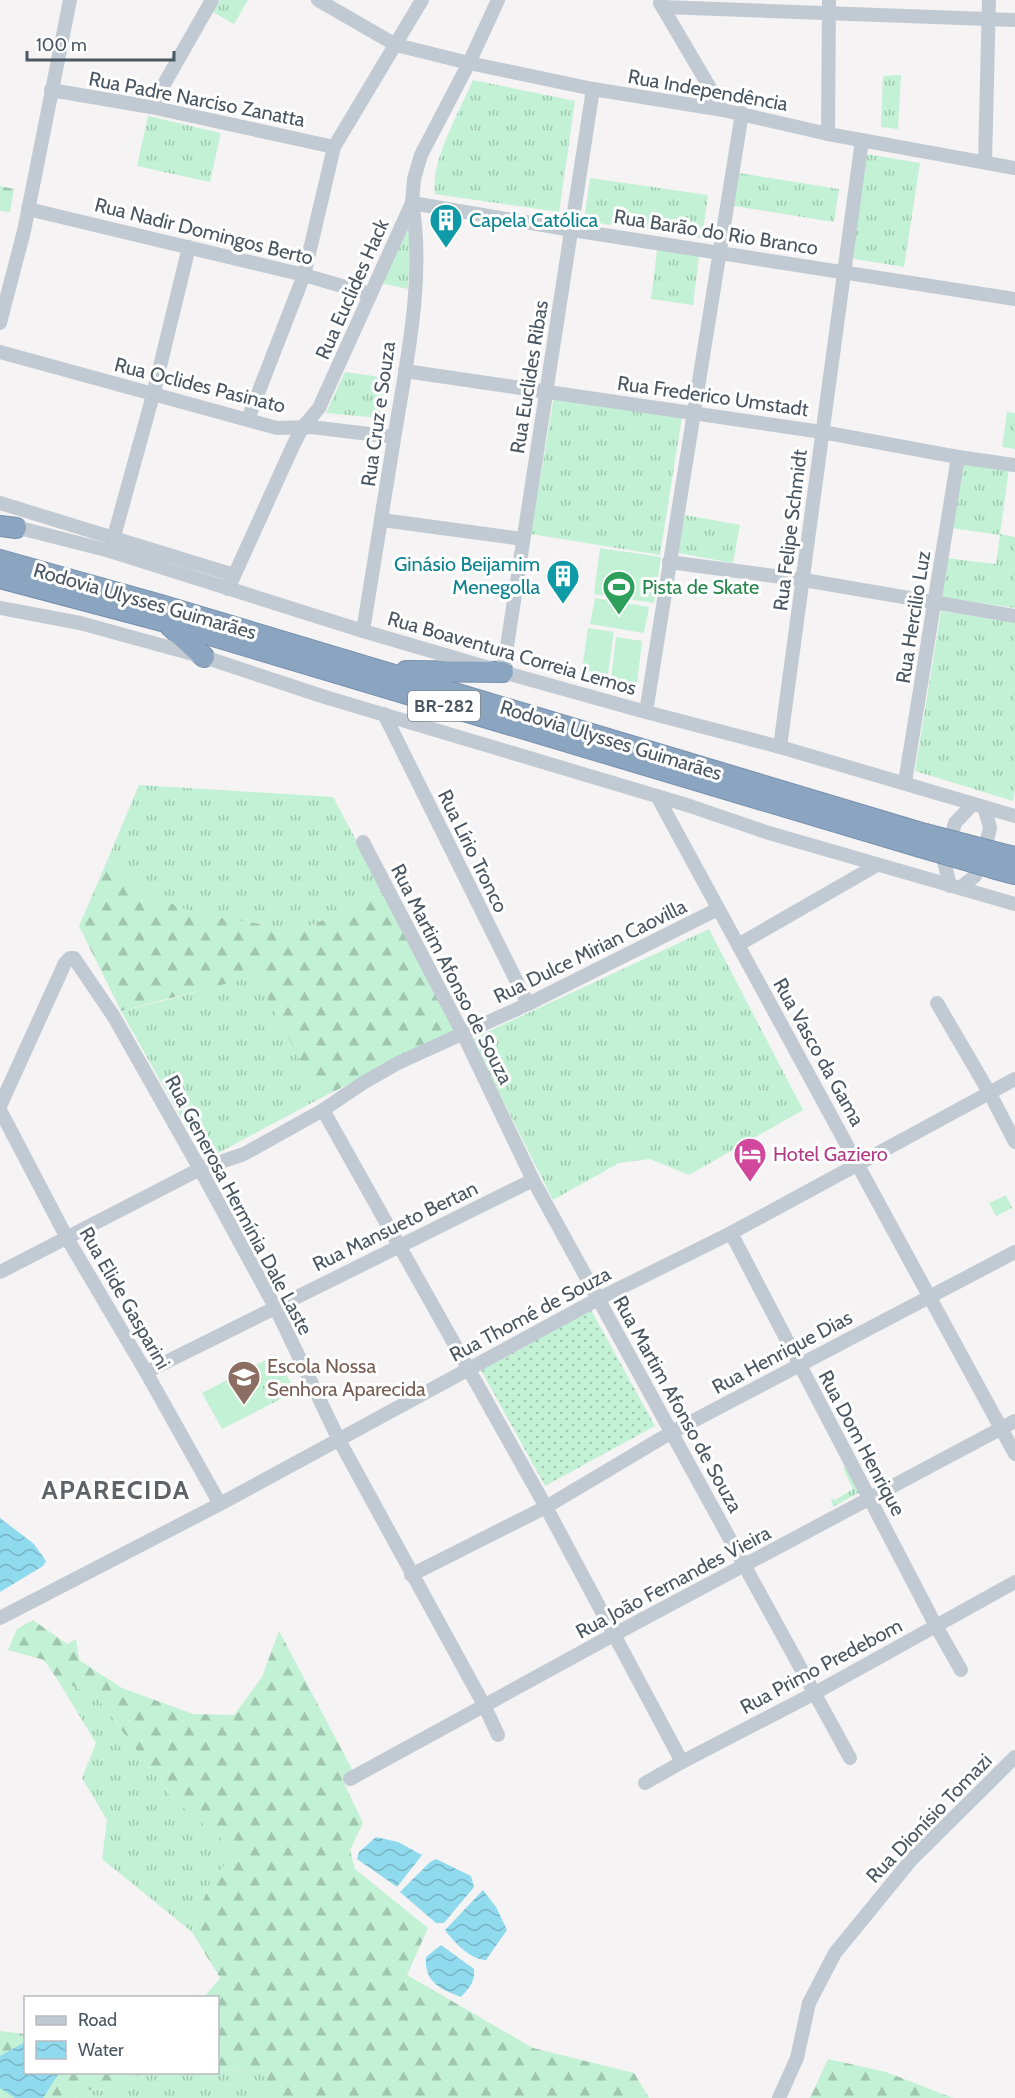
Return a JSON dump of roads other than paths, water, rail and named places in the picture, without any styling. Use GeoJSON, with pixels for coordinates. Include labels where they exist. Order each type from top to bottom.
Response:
{"type":"FeatureCollection","features":[{"type":"Feature","properties":{"kind":"highway","name":"Rodovia Ulysses Guimarães"},"geometry":{"type":"LineString","coordinates":[[0,560],[383,671],[923,841]]}},
{"type":"Feature","properties":{"kind":"highway","name":"Rodovia Ulysses Guimarães"},"geometry":{"type":"LineString","coordinates":[[0,578],[166,622],[923,841],[1003,860],[1015,874]]}},
{"type":"Feature","properties":{"kind":"highway"},"geometry":{"type":"LineString","coordinates":[[166,622],[204,657]]}},
{"type":"Feature","properties":{"kind":"highway"},"geometry":{"type":"LineString","coordinates":[[383,671],[502,672]]}},
{"type":"Feature","properties":{"kind":"street"},"geometry":{"type":"LineString","coordinates":[[0,323],[28,209],[70,0]]}},
{"type":"Feature","properties":{"kind":"street"},"geometry":{"type":"LineString","coordinates":[[151,107],[212,0]]}},
{"type":"Feature","properties":{"kind":"street","name":"Rua Independência"},"geometry":{"type":"LineString","coordinates":[[318,0],[396,45],[469,63],[593,89],[742,113],[828,134],[1015,168]]}},
{"type":"Feature","properties":{"kind":"street"},"geometry":{"type":"LineString","coordinates":[[248,419],[304,275],[334,147],[422,0]]}},
{"type":"Feature","properties":{"kind":"street","name":"Rua Euclides Hack"},"geometry":{"type":"LineString","coordinates":[[228,589],[302,428],[319,408],[412,203],[414,179],[421,155],[469,63],[498,0]]}},
{"type":"Feature","properties":{"kind":"street"},"geometry":{"type":"LineString","coordinates":[[985,161],[989,0]]}},
{"type":"Feature","properties":{"kind":"street"},"geometry":{"type":"LineString","coordinates":[[661,4],[829,6],[1015,20]]}},
{"type":"Feature","properties":{"kind":"street"},"geometry":{"type":"LineString","coordinates":[[661,4],[723,110]]}},
{"type":"Feature","properties":{"kind":"street"},"geometry":{"type":"LineString","coordinates":[[828,134],[829,6]]}},
{"type":"Feature","properties":{"kind":"street","name":"Rua Euclides Ribas"},"geometry":{"type":"LineString","coordinates":[[502,672],[593,89]]}},
{"type":"Feature","properties":{"kind":"street","name":"Rua Padre Narciso Zanatta"},"geometry":{"type":"LineString","coordinates":[[51,90],[151,107],[334,147]]}},
{"type":"Feature","properties":{"kind":"street"},"geometry":{"type":"LineString","coordinates":[[646,712],[742,113]]}},
{"type":"Feature","properties":{"kind":"street","name":"Rua Felipe Schmidt"},"geometry":{"type":"LineString","coordinates":[[780,747],[862,140]]}},
{"type":"Feature","properties":{"kind":"street","name":"Rua Barão do Rio Branco"},"geometry":{"type":"LineString","coordinates":[[412,203],[1015,299]]}},
{"type":"Feature","properties":{"kind":"street","name":"Rua Cruz e Souza"},"geometry":{"type":"LineString","coordinates":[[363,631],[405,372],[414,297],[417,231],[412,203]]}},
{"type":"Feature","properties":{"kind":"street","name":"Rua Nadir Domingos Berto"},"geometry":{"type":"LineString","coordinates":[[28,209],[304,275],[370,294]]}},
{"type":"Feature","properties":{"kind":"street"},"geometry":{"type":"LineString","coordinates":[[112,545],[153,395],[189,247]]}},
{"type":"Feature","properties":{"kind":"street","name":"Rua Oclides Pasinato"},"geometry":{"type":"LineString","coordinates":[[0,352],[277,428],[311,427],[394,437]]}},
{"type":"Feature","properties":{"kind":"street","name":"Rua Frederico Umstadt"},"geometry":{"type":"LineString","coordinates":[[405,372],[822,432],[1015,465]]}},
{"type":"Feature","properties":{"kind":"street","name":"Rua Hercilio Luz"},"geometry":{"type":"LineString","coordinates":[[905,782],[958,457]]}},
{"type":"Feature","properties":{"kind":"street"},"geometry":{"type":"LineString","coordinates":[[0,503],[112,545],[234,575]]}},
{"type":"Feature","properties":{"kind":"street"},"geometry":{"type":"LineString","coordinates":[[382,520],[523,539]]}},
{"type":"Feature","properties":{"kind":"street","name":"Rua Boaventura Correia Lemos"},"geometry":{"type":"LineString","coordinates":[[5,525],[112,545],[228,589],[363,631],[502,672],[905,782],[1011,815]]}},
{"type":"Feature","properties":{"kind":"street"},"geometry":{"type":"LineString","coordinates":[[669,562],[804,580],[1015,616]]}},
{"type":"Feature","properties":{"kind":"street"},"geometry":{"type":"LineString","coordinates":[[0,608],[80,623],[204,657],[657,796],[769,833],[1015,904]]}},
{"type":"Feature","properties":{"kind":"street","name":"Rua Lírio Tronco"},"geometry":{"type":"LineString","coordinates":[[384,714],[528,1004]]}},
{"type":"Feature","properties":{"kind":"street"},"geometry":{"type":"LineString","coordinates":[[923,878],[944,861],[955,823],[945,795]]}},
{"type":"Feature","properties":{"kind":"street","name":"Rua Vasco da Gama"},"geometry":{"type":"LineString","coordinates":[[657,796],[1015,1454]]}},
{"type":"Feature","properties":{"kind":"street"},"geometry":{"type":"LineString","coordinates":[[955,823],[979,805],[990,827]]}},
{"type":"Feature","properties":{"kind":"street"},"geometry":{"type":"LineString","coordinates":[[984,896],[975,876],[990,827],[1011,815]]}},
{"type":"Feature","properties":{"kind":"street","name":"Rua Martim Afonso de Souza"},"geometry":{"type":"LineString","coordinates":[[363,842],[463,1034],[533,1180],[850,1758]]}},
{"type":"Feature","properties":{"kind":"street"},"geometry":{"type":"LineString","coordinates":[[944,861],[955,887]]}},
{"type":"Feature","properties":{"kind":"street"},"geometry":{"type":"LineString","coordinates":[[738,945],[877,865]]}},
{"type":"Feature","properties":{"kind":"street"},"geometry":{"type":"LineString","coordinates":[[955,887],[975,876]]}},
{"type":"Feature","properties":{"kind":"street","name":"Rua Dulce Mirian Caovilla"},"geometry":{"type":"LineString","coordinates":[[0,1272],[200,1169],[244,1154],[323,1110],[398,1063],[528,1004],[718,909]]}},
{"type":"Feature","properties":{"kind":"street","name":"Rua Generosa Hermínia Dale Laste"},"geometry":{"type":"LineString","coordinates":[[0,1108],[65,963],[70,958],[77,959],[114,1017],[275,1307],[339,1440],[498,1735]]}},
{"type":"Feature","properties":{"kind":"street"},"geometry":{"type":"LineString","coordinates":[[937,1003],[1015,1142]]}},
{"type":"Feature","properties":{"kind":"street","name":"Rua Thomé de Souza"},"geometry":{"type":"LineString","coordinates":[[0,1618],[220,1504],[598,1299],[730,1233],[1015,1079]]}},
{"type":"Feature","properties":{"kind":"street","name":"Rua Elide Gasparini"},"geometry":{"type":"LineString","coordinates":[[0,1108],[67,1238],[220,1504]]}},
{"type":"Feature","properties":{"kind":"street"},"geometry":{"type":"LineString","coordinates":[[323,1110],[546,1507],[682,1762]]}},
{"type":"Feature","properties":{"kind":"street","name":"Rua Mansueto Bertan"},"geometry":{"type":"LineString","coordinates":[[146,1372],[533,1180]]}},
{"type":"Feature","properties":{"kind":"street","name":"Rua Dom Henrique"},"geometry":{"type":"LineString","coordinates":[[730,1233],[936,1626],[962,1670]]}},
{"type":"Feature","properties":{"kind":"street","name":"Rua Henrique Dias"},"geometry":{"type":"LineString","coordinates":[[411,1575],[546,1507],[672,1432],[1015,1252]]}},
{"type":"Feature","properties":{"kind":"street","name":"Rua João Fernandes Vieira"},"geometry":{"type":"LineString","coordinates":[[350,1779],[615,1634],[1015,1421]]}},
{"type":"Feature","properties":{"kind":"street","name":"Rua Primo Predebom"},"geometry":{"type":"LineString","coordinates":[[645,1783],[815,1693],[1015,1582]]}},
{"type":"Feature","properties":{"kind":"street","name":"Rua Dionísio Tomazi"},"geometry":{"type":"LineString","coordinates":[[779,2098],[797,2058],[808,2003],[835,1953],[911,1860],[1015,1757]]}},
{"type":"Feature","properties":{"kind":"water"},"geometry":{"type":"Polygon","coordinates":[[[0,1518],[34,1544],[46,1561],[43,1566],[0,1592],[0,1518]]]}},
{"type":"Feature","properties":{"kind":"water"},"geometry":{"type":"Polygon","coordinates":[[[376,1837],[398,1842],[422,1855],[397,1887],[357,1859],[359,1852],[376,1837]]]}},
{"type":"Feature","properties":{"kind":"water"},"geometry":{"type":"Polygon","coordinates":[[[436,1859],[471,1876],[474,1887],[444,1923],[436,1923],[400,1892],[430,1862],[436,1859]]]}},
{"type":"Feature","properties":{"kind":"water"},"geometry":{"type":"Polygon","coordinates":[[[483,1890],[496,1907],[507,1930],[486,1960],[468,1953],[445,1930],[483,1890]]]}},
{"type":"Feature","properties":{"kind":"water"},"geometry":{"type":"Polygon","coordinates":[[[441,1945],[474,1969],[471,1984],[461,1997],[440,1987],[428,1973],[426,1957],[441,1945]]]}},
{"type":"Feature","properties":{"kind":"water"},"geometry":{"type":"Polygon","coordinates":[[[24,2043],[24,2074],[58,2074],[43,2098],[15,2098],[0,2088],[0,2056],[24,2043]]]}},
{"type":"Feature","properties":{"kind":"place","name":"Capela Católica"},"geometry":{"type":"Point","coordinates":[446,249]}},
{"type":"Feature","properties":{"kind":"place","name":"Ginásio Beijamim Menegolla"},"geometry":{"type":"Point","coordinates":[563,605]}},
{"type":"Feature","properties":{"kind":"place","name":"Pista de Skate"},"geometry":{"type":"Point","coordinates":[619,616]}},
{"type":"Feature","properties":{"kind":"place","name":"Hotel Gaziero"},"geometry":{"type":"Point","coordinates":[750,1183]}},
{"type":"Feature","properties":{"kind":"place","name":"Escola Nossa Senhora Aparecida"},"geometry":{"type":"Point","coordinates":[244,1406]}},
{"type":"Feature","properties":{"kind":"district","name":"APARECIDA"},"geometry":{"type":"Point","coordinates":[116,1490]}}]}
